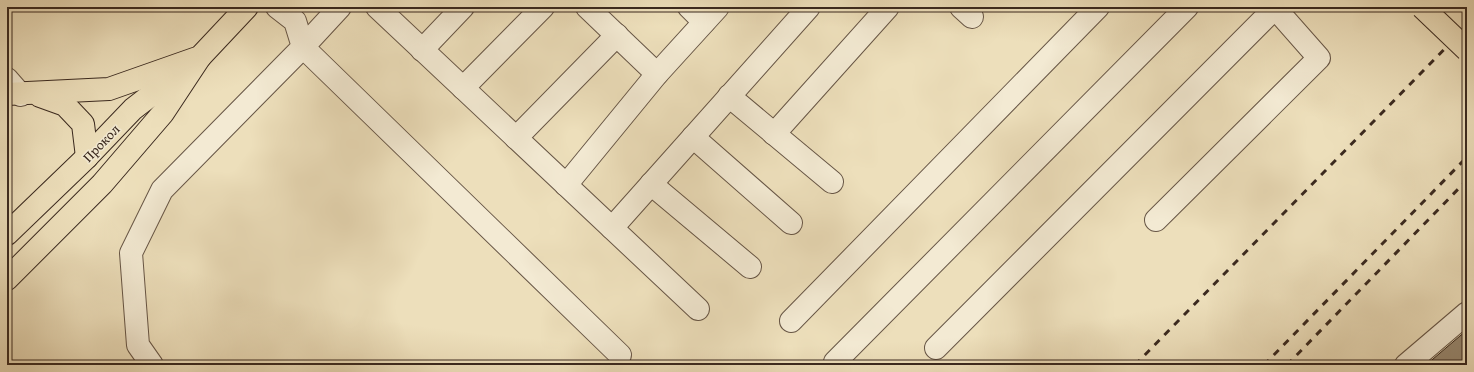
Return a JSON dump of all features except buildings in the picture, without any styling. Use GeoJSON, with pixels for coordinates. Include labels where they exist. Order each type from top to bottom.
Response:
{"type":"FeatureCollection","features":[{"type":"Feature","properties":{"kind":"main road"},"geometry":{"type":"LineString","coordinates":[[7,279],[102,184],[163,113],[200,57],[247,7]]}},
{"type":"Feature","properties":{"kind":"main road"},"geometry":{"type":"LineString","coordinates":[[1422,7],[1467,50]]}},
{"type":"Feature","properties":{"kind":"main road"},"geometry":{"type":"LineString","coordinates":[[17,90],[109,89],[200,57]]}},
{"type":"Feature","properties":{"kind":"main road","name":"Прокол"},"geometry":{"type":"LineString","coordinates":[[7,234],[87,157],[133,109],[200,57]]}},
{"type":"Feature","properties":{"kind":"main road"},"geometry":{"type":"LineString","coordinates":[[17,90],[65,105],[83,124],[87,157]]}},
{"type":"Feature","properties":{"kind":"lane"},"geometry":{"type":"LineString","coordinates":[[277,7],[295,22],[303,47],[620,355]]}},
{"type":"Feature","properties":{"kind":"lane"},"geometry":{"type":"LineString","coordinates":[[152,365],[138,345],[131,253],[162,190],[303,47],[340,7]]}},
{"type":"Feature","properties":{"kind":"lane"},"geometry":{"type":"LineString","coordinates":[[377,7],[698,308]]}},
{"type":"Feature","properties":{"kind":"lane"},"geometry":{"type":"LineString","coordinates":[[422,50],[464,7]]}},
{"type":"Feature","properties":{"kind":"lane"},"geometry":{"type":"LineString","coordinates":[[463,88],[543,7]]}},
{"type":"Feature","properties":{"kind":"lane"},"geometry":{"type":"LineString","coordinates":[[587,7],[657,74]]}},
{"type":"Feature","properties":{"kind":"lane"},"geometry":{"type":"LineString","coordinates":[[612,228],[809,7]]}},
{"type":"Feature","properties":{"kind":"lane"},"geometry":{"type":"LineString","coordinates":[[774,134],[888,7]]}},
{"type":"Feature","properties":{"kind":"lane"},"geometry":{"type":"LineString","coordinates":[[791,321],[1098,7]]}},
{"type":"Feature","properties":{"kind":"lane"},"geometry":{"type":"LineString","coordinates":[[835,362],[1187,7]]}},
{"type":"Feature","properties":{"kind":"lane"},"geometry":{"type":"LineString","coordinates":[[936,348],[1275,7],[1319,58],[1156,220]]}},
{"type":"Feature","properties":{"kind":"lane"},"geometry":{"type":"LineString","coordinates":[[566,184],[657,74],[704,12]]}},
{"type":"Feature","properties":{"kind":"lane"},"geometry":{"type":"LineString","coordinates":[[516,138],[617,35]]}},
{"type":"Feature","properties":{"kind":"lane"},"geometry":{"type":"LineString","coordinates":[[729,96],[832,182]]}},
{"type":"Feature","properties":{"kind":"lane"},"geometry":{"type":"LineString","coordinates":[[693,137],[791,223]]}},
{"type":"Feature","properties":{"kind":"lane"},"geometry":{"type":"LineString","coordinates":[[651,184],[750,267]]}},
{"type":"Feature","properties":{"kind":"lane"},"geometry":{"type":"LineString","coordinates":[[1406,365],[1467,313]]}},
{"type":"Feature","properties":{"kind":"railway"},"geometry":{"type":"LineString","coordinates":[[1135,365],[1467,26]]}},
{"type":"Feature","properties":{"kind":"railway"},"geometry":{"type":"LineString","coordinates":[[1264,365],[1467,157]]}},
{"type":"Feature","properties":{"kind":"railway"},"geometry":{"type":"LineString","coordinates":[[1287,365],[1467,180]]}}]}
